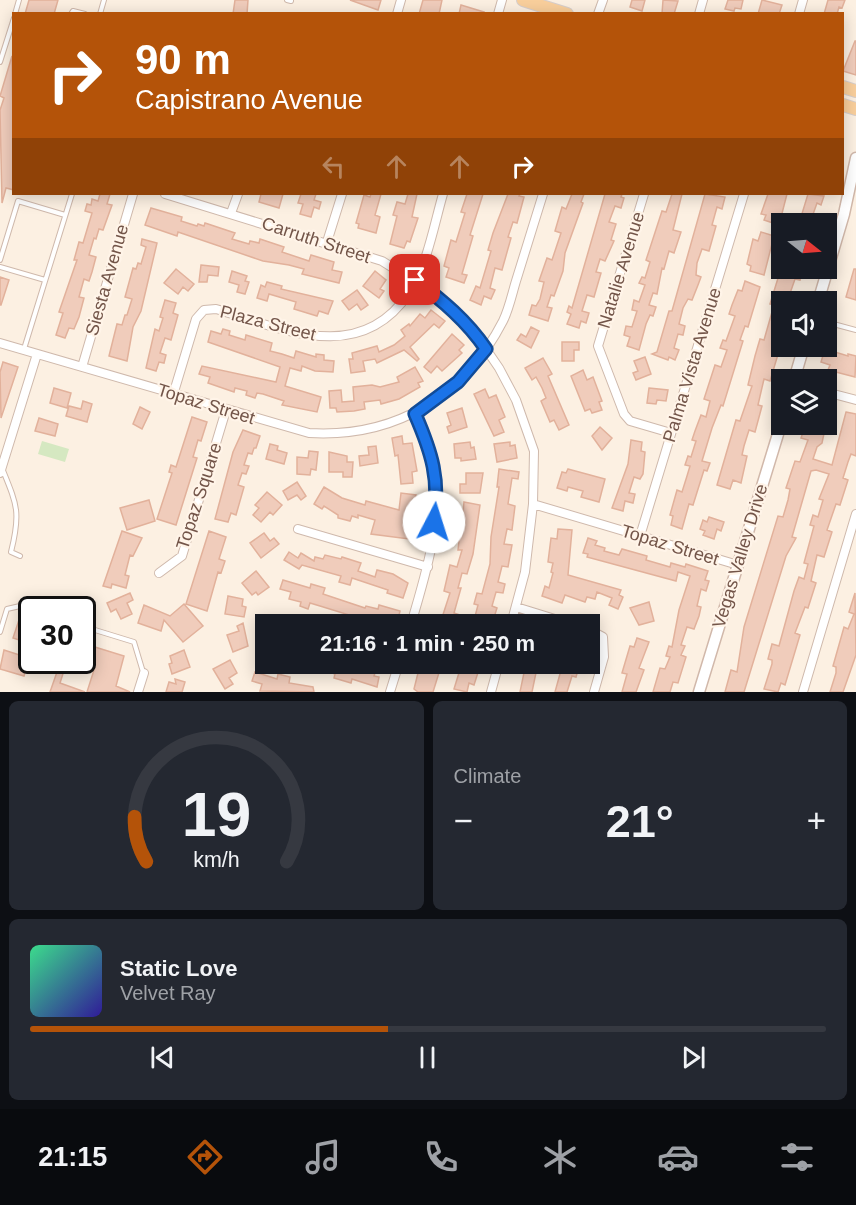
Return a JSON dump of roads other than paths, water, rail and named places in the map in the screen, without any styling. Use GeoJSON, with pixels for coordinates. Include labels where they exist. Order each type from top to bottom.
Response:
{"type":"FeatureCollection","features":[{"type":"Feature","properties":{"kind":"main road"},"geometry":{"type":"LineString","coordinates":[[523,0],[561,12]]}},
{"type":"Feature","properties":{"kind":"street"},"geometry":{"type":"LineString","coordinates":[[821,291],[844,214],[856,158]]}},
{"type":"Feature","properties":{"kind":"street"},"geometry":{"type":"LineString","coordinates":[[844,214],[856,186]]}},
{"type":"Feature","properties":{"kind":"street","name":"Siesta Avenue"},"geometry":{"type":"LineString","coordinates":[[82,367],[133,195]]}},
{"type":"Feature","properties":{"kind":"street","name":"Carruth Street"},"geometry":{"type":"LineString","coordinates":[[168,195],[327,242],[382,261],[415,280],[448,305],[473,330],[516,400],[534,451],[533,504]]}},
{"type":"Feature","properties":{"kind":"street"},"geometry":{"type":"LineString","coordinates":[[231,213],[238,195]]}},
{"type":"Feature","properties":{"kind":"street"},"geometry":{"type":"LineString","coordinates":[[327,242],[342,195]]}},
{"type":"Feature","properties":{"kind":"street","name":"Plaza Street"},"geometry":{"type":"LineString","coordinates":[[174,395],[196,319],[204,310],[216,309],[299,334],[326,338],[367,329],[389,316],[410,292],[443,195]]}},
{"type":"Feature","properties":{"kind":"street","name":"Topaz Street"},"geometry":{"type":"LineString","coordinates":[[0,343],[309,433],[327,434],[363,430],[415,414],[458,382],[486,349],[504,319],[543,195]]}},
{"type":"Feature","properties":{"kind":"street","name":"Natalie Avenue"},"geometry":{"type":"LineString","coordinates":[[644,195],[598,346],[624,414],[630,421],[671,433]]}},
{"type":"Feature","properties":{"kind":"street","name":"Palma Vista Avenue"},"geometry":{"type":"LineString","coordinates":[[640,536],[744,195]]}},
{"type":"Feature","properties":{"kind":"street"},"geometry":{"type":"LineString","coordinates":[[1,470],[37,354]]}},
{"type":"Feature","properties":{"kind":"street"},"geometry":{"type":"LineString","coordinates":[[837,395],[856,400]]}},
{"type":"Feature","properties":{"kind":"street","name":"Topaz Square"},"geometry":{"type":"LineString","coordinates":[[159,573],[182,556],[226,410]]}},
{"type":"Feature","properties":{"kind":"street"},"geometry":{"type":"LineString","coordinates":[[414,614],[428,567],[437,499],[435,466],[415,414]]}},
{"type":"Feature","properties":{"kind":"street","name":"Vegas Valley Drive"},"geometry":{"type":"LineString","coordinates":[[699,692],[778,435]]}},
{"type":"Feature","properties":{"kind":"street"},"geometry":{"type":"LineString","coordinates":[[514,614],[525,572],[533,504]]}},
{"type":"Feature","properties":{"kind":"street","name":"Topaz Street"},"geometry":{"type":"LineString","coordinates":[[533,504],[738,566]]}},
{"type":"Feature","properties":{"kind":"street"},"geometry":{"type":"LineString","coordinates":[[803,692],[856,514]]}},
{"type":"Feature","properties":{"kind":"street"},"geometry":{"type":"LineString","coordinates":[[298,529],[428,567]]}},
{"type":"Feature","properties":{"kind":"street"},"geometry":{"type":"LineString","coordinates":[[516,608],[537,614]]}},
{"type":"Feature","properties":{"kind":"street"},"geometry":{"type":"LineString","coordinates":[[600,635],[603,637],[604,657],[600,671]]}},
{"type":"Feature","properties":{"kind":"street"},"geometry":{"type":"LineString","coordinates":[[138,692],[144,673]]}},
{"type":"Feature","properties":{"kind":"street"},"geometry":{"type":"LineString","coordinates":[[390,692],[396,674]]}},
{"type":"Feature","properties":{"kind":"street"},"geometry":{"type":"LineString","coordinates":[[491,692],[496,674]]}},
{"type":"Feature","properties":{"kind":"street"},"geometry":{"type":"LineString","coordinates":[[594,692],[599,674]]}},
{"type":"Feature","properties":{"kind":"lane"},"geometry":{"type":"LineString","coordinates":[[0,62],[12,24]]}},
{"type":"Feature","properties":{"kind":"lane"},"geometry":{"type":"LineString","coordinates":[[0,43],[5,45]]}},
{"type":"Feature","properties":{"kind":"lane"},"geometry":{"type":"LineString","coordinates":[[24,350],[72,195]]}},
{"type":"Feature","properties":{"kind":"lane"},"geometry":{"type":"LineString","coordinates":[[0,260],[18,201],[65,215]]}},
{"type":"Feature","properties":{"kind":"lane"},"geometry":{"type":"LineString","coordinates":[[0,267],[45,280]]}},
{"type":"Feature","properties":{"kind":"lane"},"geometry":{"type":"LineString","coordinates":[[837,325],[856,330]]}},
{"type":"Feature","properties":{"kind":"lane"},"geometry":{"type":"LineString","coordinates":[[1,470],[17,504],[19,522],[10,552],[20,556]]}},
{"type":"Feature","properties":{"kind":"lane"},"geometry":{"type":"LineString","coordinates":[[0,632],[7,609],[18,606]]}},
{"type":"Feature","properties":{"kind":"lane"},"geometry":{"type":"LineString","coordinates":[[96,630],[134,642],[144,673]]}}]}
